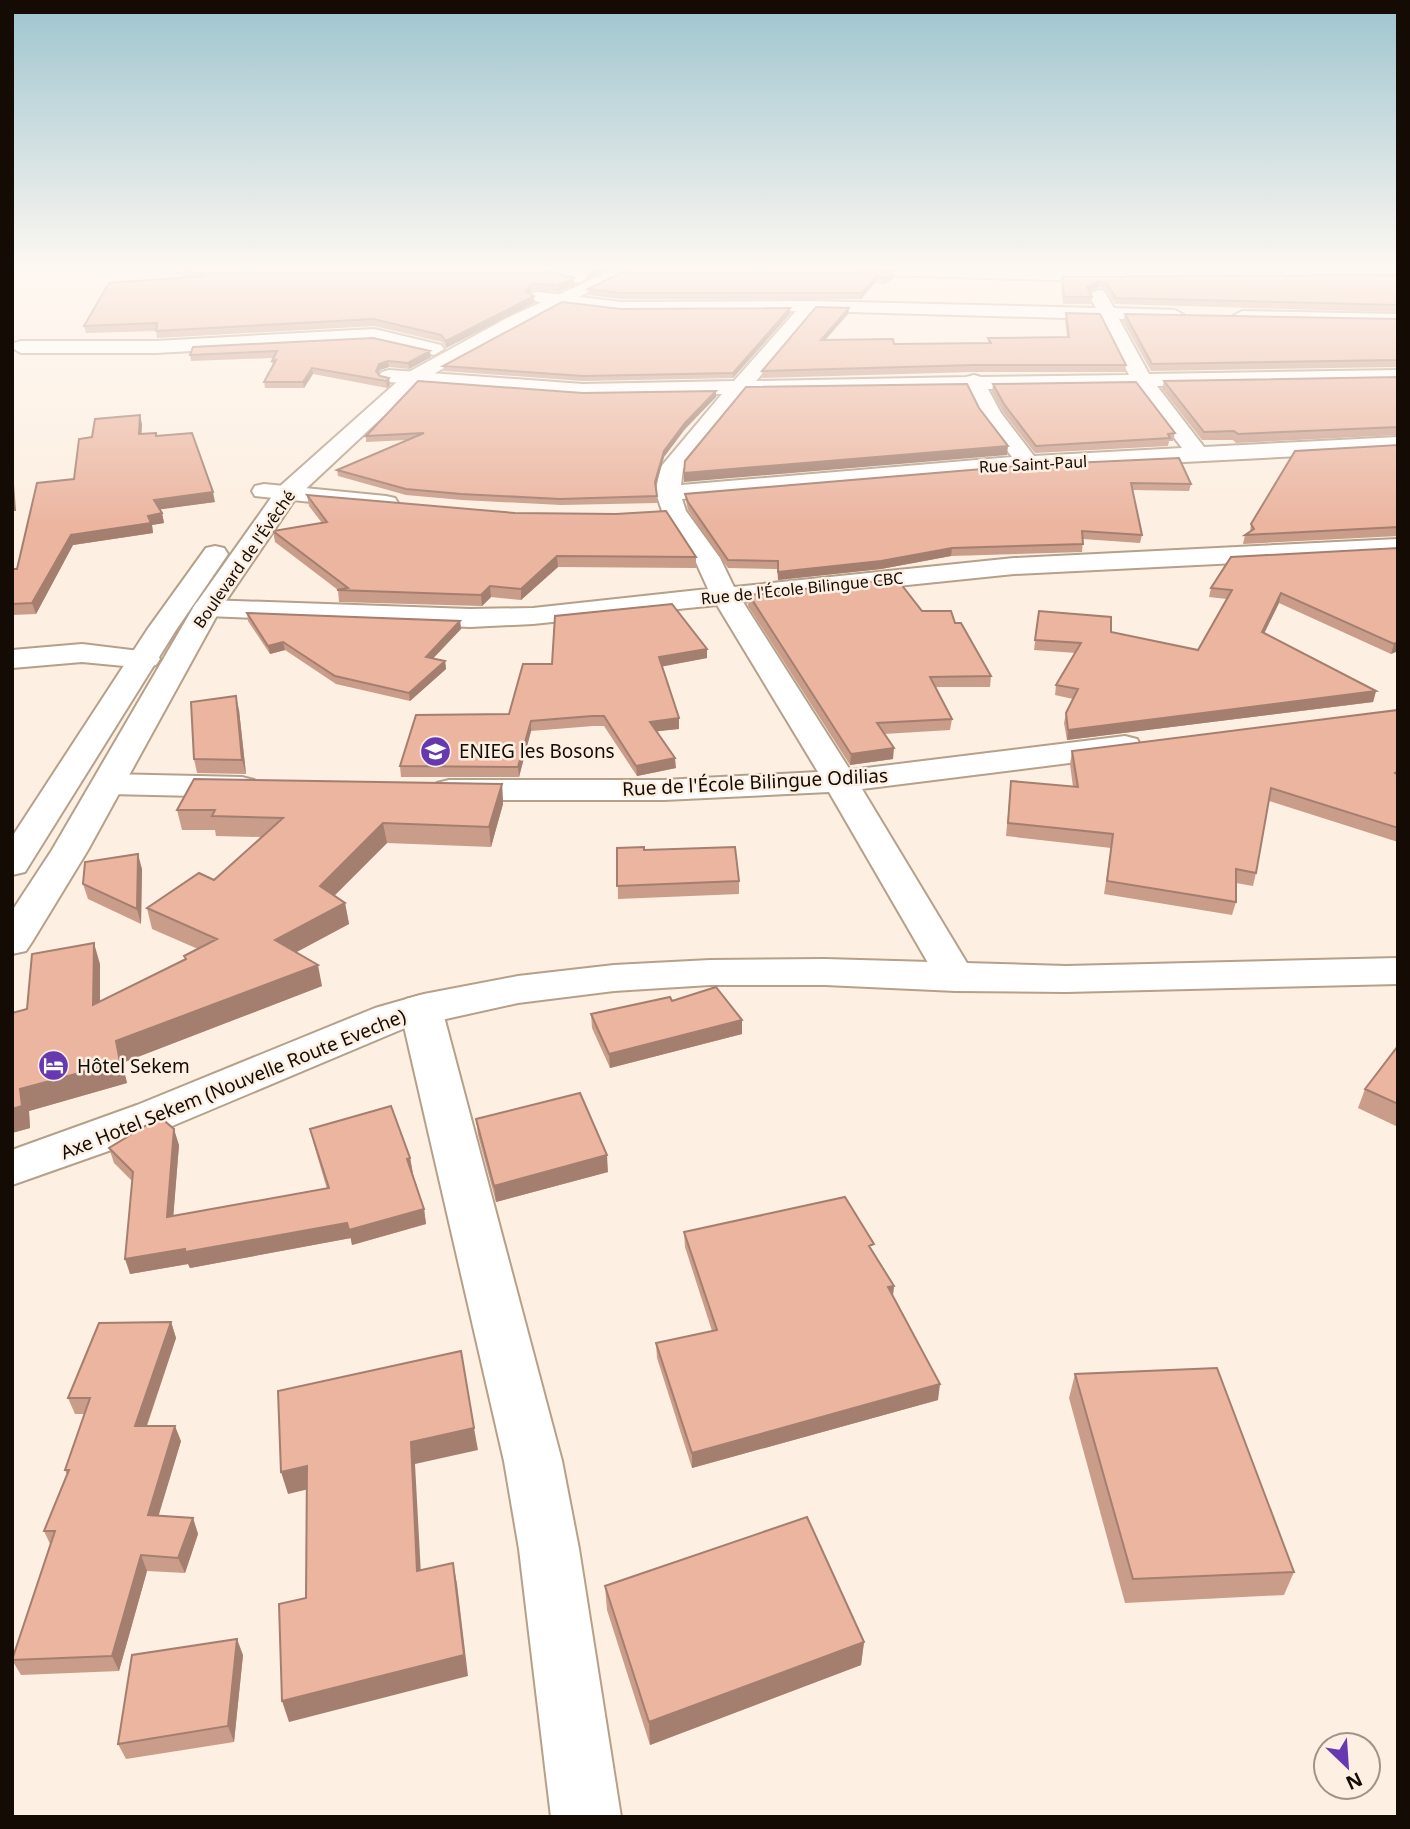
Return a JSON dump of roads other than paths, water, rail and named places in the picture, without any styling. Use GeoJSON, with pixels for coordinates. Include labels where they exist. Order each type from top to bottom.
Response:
{"type":"FeatureCollection","features":[{"type":"Feature","properties":{"kind":"street","name":"Boulevard de l'Évêché"},"geometry":{"type":"LineString","coordinates":[[335,421],[389,376],[425,354]]}},
{"type":"Feature","properties":{"kind":"street","name":"Boulevard de l'Évêché"},"geometry":{"type":"LineString","coordinates":[[247,512],[414,377],[451,354]]}},
{"type":"Feature","properties":{"kind":"street"},"geometry":{"type":"LineString","coordinates":[[766,354],[671,469],[671,502],[707,558],[725,596],[840,781],[956,978]]}},
{"type":"Feature","properties":{"kind":"street"},"geometry":{"type":"LineString","coordinates":[[1128,354],[1142,381],[1199,456]]}},
{"type":"Feature","properties":{"kind":"street"},"geometry":{"type":"LineString","coordinates":[[389,376],[583,390],[974,381],[1398,376]]}},
{"type":"Feature","properties":{"kind":"street"},"geometry":{"type":"LineString","coordinates":[[974,381],[991,415],[1028,463]]}},
{"type":"Feature","properties":{"kind":"street","name":"Rue Saint-Paul"},"geometry":{"type":"LineString","coordinates":[[648,514],[671,502],[1028,463],[1199,456],[1398,443]]}},
{"type":"Feature","properties":{"kind":"street","name":"Boulevard de l'Évêché"},"geometry":{"type":"LineString","coordinates":[[12,942],[70,850],[275,492],[308,446]]}},
{"type":"Feature","properties":{"kind":"street"},"geometry":{"type":"LineString","coordinates":[[275,492],[409,506]]}},
{"type":"Feature","properties":{"kind":"street","name":"Boulevard de l'Évêché"},"geometry":{"type":"LineString","coordinates":[[12,864],[145,659],[173,609],[231,534]]}},
{"type":"Feature","properties":{"kind":"street","name":"Rue de l'École Bilingue CBC"},"geometry":{"type":"LineString","coordinates":[[207,608],[470,618],[595,611],[1014,566],[1398,547]]}},
{"type":"Feature","properties":{"kind":"street"},"geometry":{"type":"LineString","coordinates":[[12,659],[82,653],[145,659]]}},
{"type":"Feature","properties":{"kind":"street","name":"Rue de l'École Bilingue Odilias"},"geometry":{"type":"LineString","coordinates":[[414,790],[664,790],[840,781],[1157,742]]}},
{"type":"Feature","properties":{"kind":"street"},"geometry":{"type":"LineString","coordinates":[[107,784],[271,788]]}},
{"type":"Feature","properties":{"kind":"street","name":"Axe Hotel Sekem (Nouvelle Route Eveche)"},"geometry":{"type":"LineString","coordinates":[[12,1168],[79,1147],[349,1035],[421,1009],[517,989],[613,977],[807,972],[956,978],[1271,976],[1398,971]]}},
{"type":"Feature","properties":{"kind":"street"},"geometry":{"type":"LineString","coordinates":[[421,1009],[533,1461],[550,1549],[586,1817]]}},
{"type":"Feature","properties":{"kind":"place","name":"ENIEG les Bosons"},"geometry":{"type":"Point","coordinates":[436,751]}},
{"type":"Feature","properties":{"kind":"place","name":"Hôtel Sekem"},"geometry":{"type":"Point","coordinates":[54,1066]}}]}
